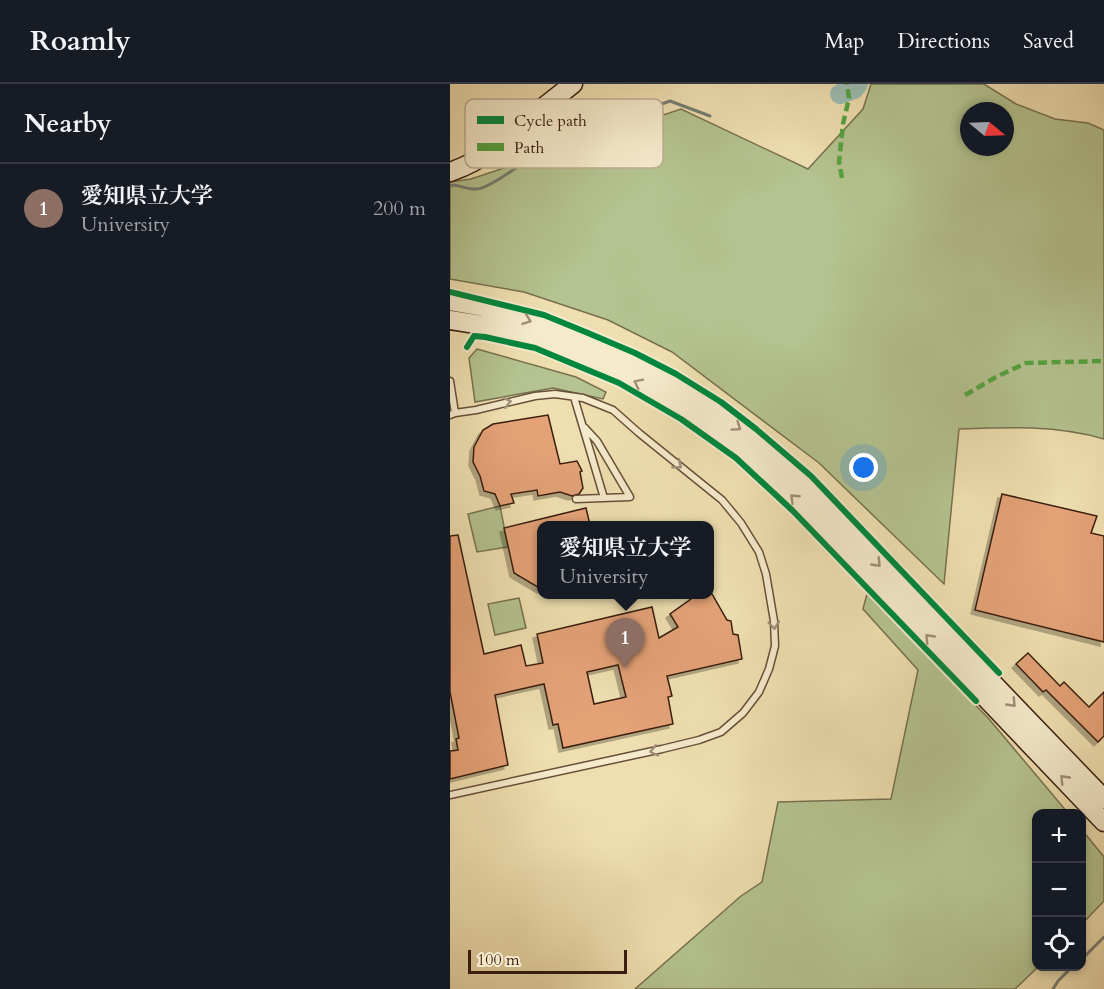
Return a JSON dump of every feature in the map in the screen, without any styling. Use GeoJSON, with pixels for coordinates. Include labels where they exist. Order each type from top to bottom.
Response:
{"type":"FeatureCollection","features":[{"type":"Feature","properties":{"kind":"main road"},"geometry":{"type":"LineString","coordinates":[[554,99],[573,84]]}},
{"type":"Feature","properties":{"kind":"main road"},"geometry":{"type":"LineString","coordinates":[[450,172],[465,166]]}},
{"type":"Feature","properties":{"kind":"main road"},"geometry":{"type":"LineString","coordinates":[[450,301],[484,307],[522,318],[595,346],[660,377],[750,436],[810,493],[1104,799]]}},
{"type":"Feature","properties":{"kind":"main road"},"geometry":{"type":"LineString","coordinates":[[450,320],[488,326],[592,360],[655,391],[740,448],[799,502],[1104,822]]}},
{"type":"Feature","properties":{"kind":"lane"},"geometry":{"type":"LineString","coordinates":[[450,381],[453,414],[535,396],[555,394],[583,398],[613,410],[722,500],[741,523],[759,552],[766,574],[774,621],[775,646],[769,669],[759,692],[743,713],[721,732],[662,749],[450,795]]}},
{"type":"Feature","properties":{"kind":"lane"},"geometry":{"type":"LineString","coordinates":[[574,397],[604,498]]}},
{"type":"Feature","properties":{"kind":"lane"},"geometry":{"type":"LineString","coordinates":[[576,499],[630,497],[597,441],[584,427]]}},
{"type":"Feature","properties":{"kind":"green space"},"geometry":{"type":"Polygon","coordinates":[[[871,84],[984,84],[1013,102],[960,102],[960,156],[1014,156],[1014,103],[1055,119],[1088,123],[1104,130],[1104,439],[1050,429],[959,429],[944,584],[819,463],[672,352],[608,320],[524,292],[450,279],[450,182],[471,179],[504,168],[663,168],[663,115],[681,109],[808,169],[863,109],[871,84]]]}},
{"type":"Feature","properties":{"kind":"green space"},"geometry":{"type":"Polygon","coordinates":[[[477,349],[576,377],[606,392],[603,399],[553,388],[475,402],[469,358],[477,349]]]}},
{"type":"Feature","properties":{"kind":"green space"},"geometry":{"type":"Polygon","coordinates":[[[500,506],[508,547],[477,552],[468,514],[500,506]]]}},
{"type":"Feature","properties":{"kind":"green space"},"geometry":{"type":"Polygon","coordinates":[[[867,594],[989,719],[1065,809],[1032,809],[1032,971],[1034,971],[1015,989],[635,989],[741,896],[762,882],[778,802],[891,799],[918,670],[863,609],[867,594]]]}},
{"type":"Feature","properties":{"kind":"green space"},"geometry":{"type":"Polygon","coordinates":[[[519,598],[526,628],[495,635],[488,604],[519,598]]]}},
{"type":"Feature","properties":{"kind":"green space"},"geometry":{"type":"Polygon","coordinates":[[[1086,835],[1104,857],[1104,901],[1086,920],[1086,835]]]}},
{"type":"Feature","properties":{"kind":"building"},"geometry":{"type":"Polygon","coordinates":[[[548,415],[560,464],[577,461],[582,471],[580,472],[583,488],[579,494],[572,496],[560,492],[538,496],[537,490],[511,494],[514,503],[500,506],[495,494],[484,491],[473,462],[474,447],[483,430],[493,424],[548,415]]]}},
{"type":"Feature","properties":{"kind":"building"},"geometry":{"type":"Polygon","coordinates":[[[1002,494],[1097,516],[1091,533],[1104,536],[1104,642],[975,610],[1002,494]]]}},
{"type":"Feature","properties":{"kind":"building"},"geometry":{"type":"Polygon","coordinates":[[[586,508],[589,521],[537,521],[537,587],[514,573],[504,528],[586,508]]]}},
{"type":"Feature","properties":{"kind":"building"},"geometry":{"type":"Polygon","coordinates":[[[458,535],[484,654],[521,645],[526,666],[543,663],[537,634],[652,607],[659,638],[678,627],[670,614],[691,599],[714,597],[727,620],[731,621],[733,634],[738,635],[742,659],[667,676],[672,696],[668,697],[673,724],[563,748],[558,724],[553,725],[544,684],[495,695],[508,765],[450,779],[450,751],[458,750],[456,739],[459,738],[450,692],[450,536],[458,535]],[[618,665],[587,672],[594,704],[626,697],[618,665]]]}},
{"type":"Feature","properties":{"kind":"building"},"geometry":{"type":"Polygon","coordinates":[[[1028,653],[1060,686],[1064,682],[1089,707],[1104,692],[1104,736],[1098,742],[1046,690],[1043,692],[1016,664],[1028,653]]]}},
{"type":"Feature","properties":{"kind":"waterway"},"geometry":{"type":"LineString","coordinates":[[840,94],[854,89],[858,84]]}},
{"type":"Feature","properties":{"kind":"waterway"},"geometry":{"type":"LineString","coordinates":[[663,104],[670,101],[710,116]]}},
{"type":"Feature","properties":{"kind":"waterway"},"geometry":{"type":"LineString","coordinates":[[450,186],[474,189],[484,187],[516,168]]}},
{"type":"Feature","properties":{"kind":"waterway"},"geometry":{"type":"LineString","coordinates":[[1086,955],[1104,937]]}},
{"type":"Feature","properties":{"kind":"waterway"},"geometry":{"type":"LineString","coordinates":[[1053,989],[1068,971]]}},
{"type":"Feature","properties":{"kind":"marked path"},"geometry":{"type":"LineString","coordinates":[[842,178],[839,162],[843,124],[849,98],[847,84]]}},
{"type":"Feature","properties":{"kind":"marked path"},"geometry":{"type":"LineString","coordinates":[[965,395],[1026,363],[1104,361]]}},
{"type":"Feature","properties":{"kind":"cycle path"},"geometry":{"type":"LineString","coordinates":[[450,292],[544,315],[635,353],[676,374],[721,402],[811,476],[999,673]]}},
{"type":"Feature","properties":{"kind":"cycle path"},"geometry":{"type":"LineString","coordinates":[[467,347],[474,336],[535,348],[619,383],[681,419],[736,458],[793,511],[976,701]]}},
{"type":"Feature","properties":{"kind":"place","name":"愛知県立大学"},"geometry":{"type":"Point","coordinates":[625,668]}}]}
